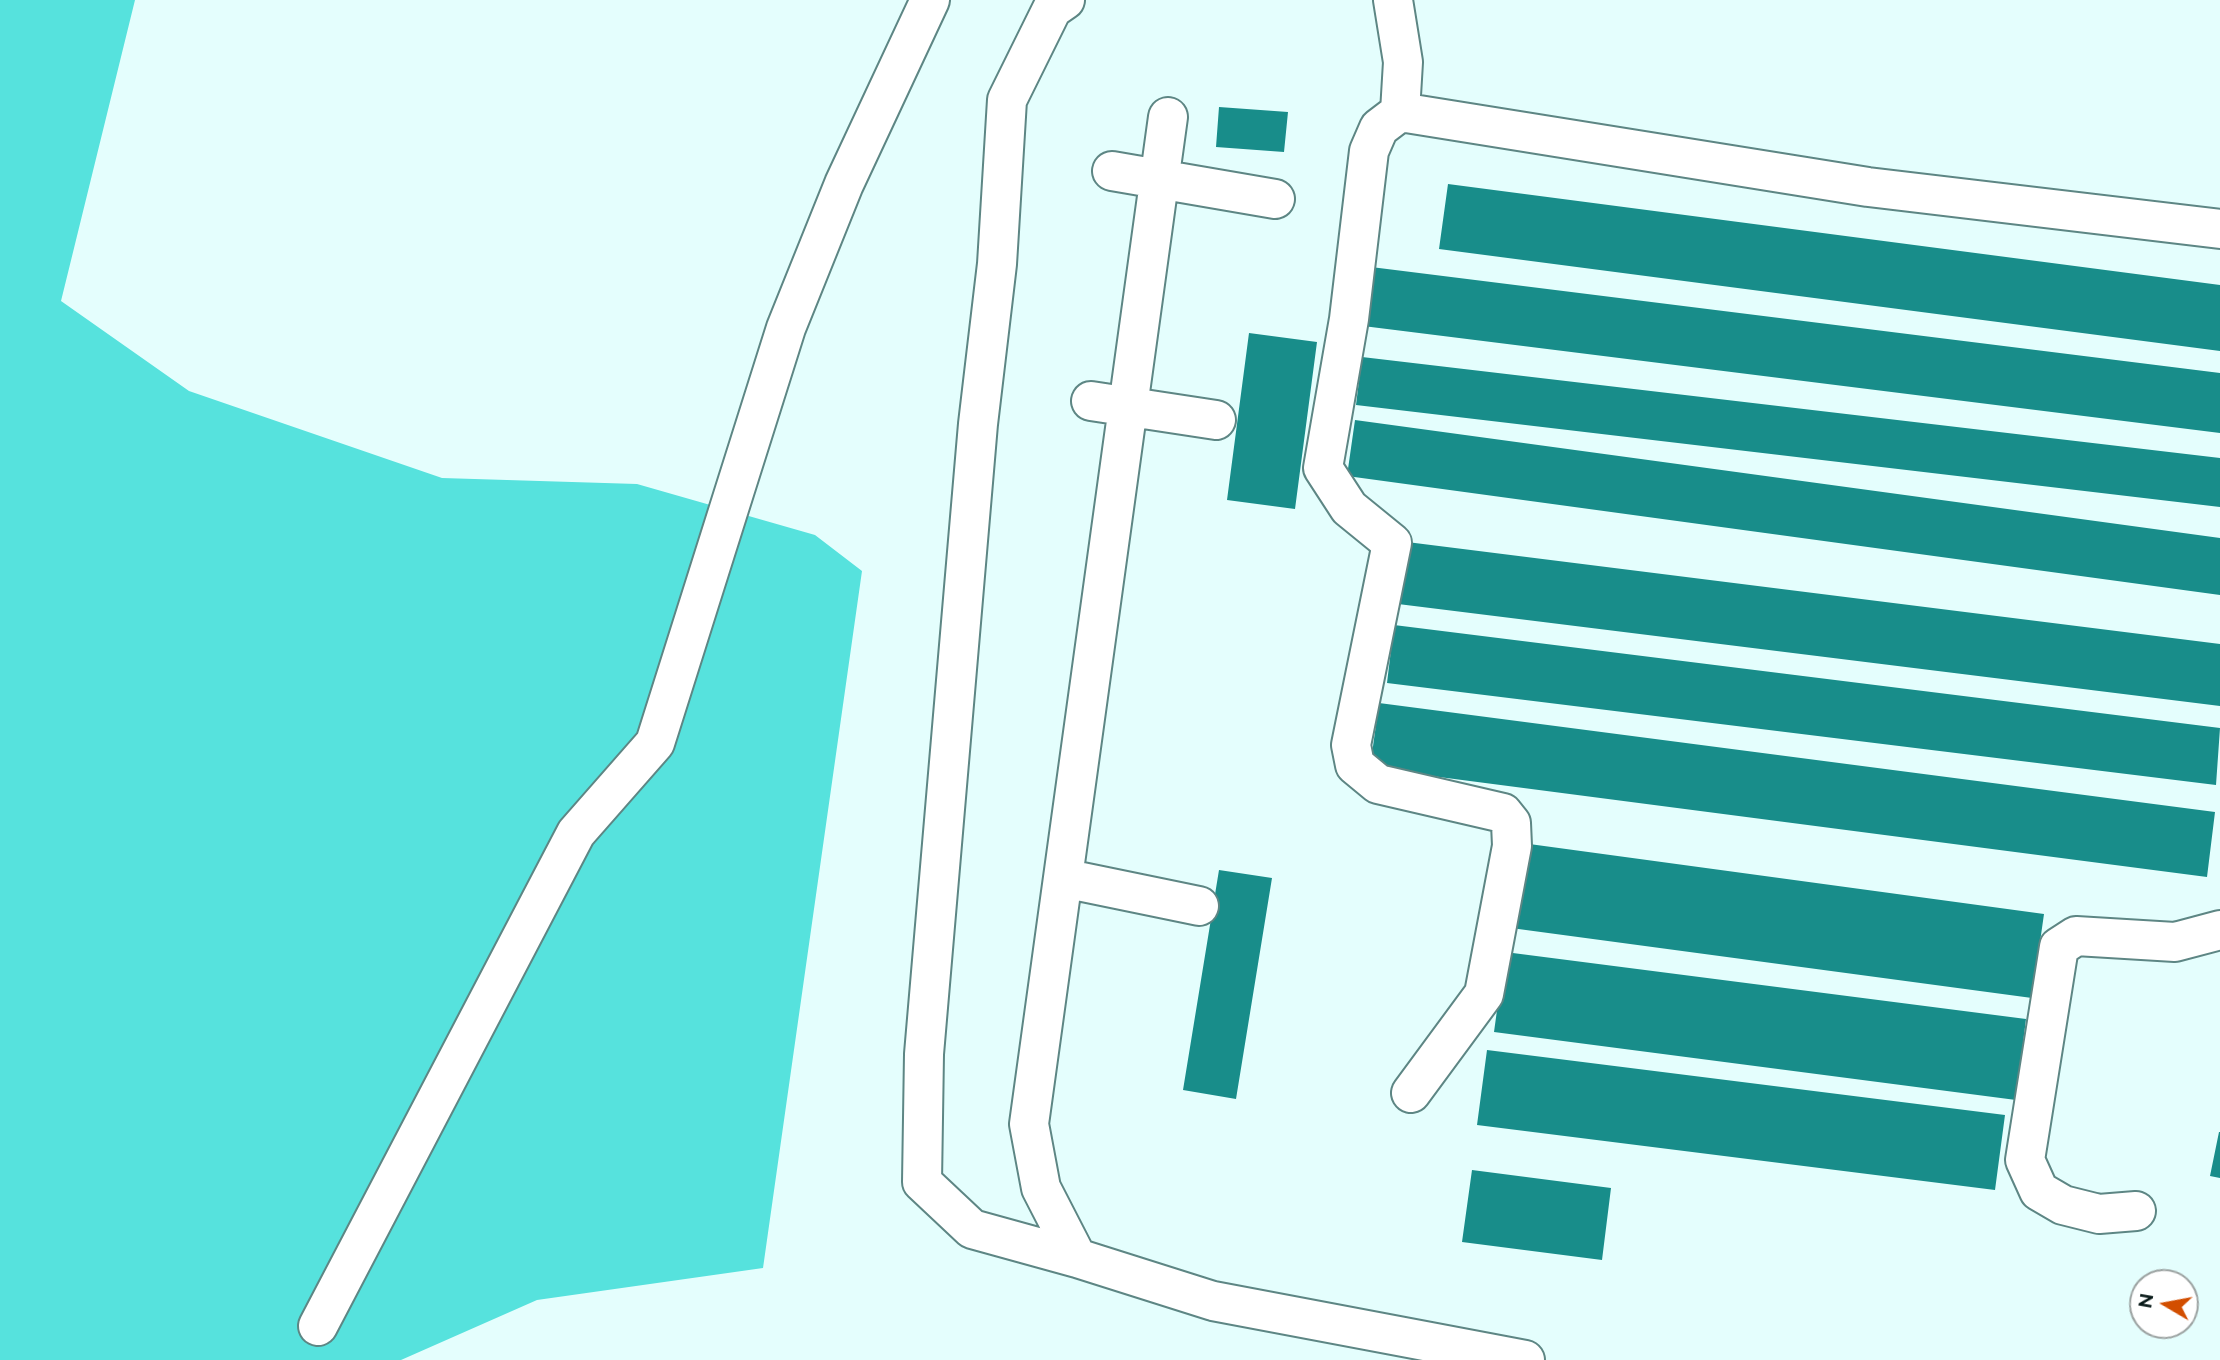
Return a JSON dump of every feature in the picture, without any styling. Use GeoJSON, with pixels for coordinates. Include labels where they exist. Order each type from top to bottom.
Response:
{"type":"FeatureCollection","features":[{"type":"Feature","properties":{"kind":"street"},"geometry":{"type":"LineString","coordinates":[[318,1326],[576,833],[655,743],[786,328],[844,184],[930,0]]}},
{"type":"Feature","properties":{"kind":"street"},"geometry":{"type":"LineString","coordinates":[[1065,0],[1052,9],[1007,100],[997,264],[978,424],[925,1040],[922,1182],[972,1229],[1077,1258],[1213,1301],[1525,1360]]}},
{"type":"Feature","properties":{"kind":"street"},"geometry":{"type":"LineString","coordinates":[[1393,0],[1403,62],[1400,112]]}},
{"type":"Feature","properties":{"kind":"street"},"geometry":{"type":"LineString","coordinates":[[1411,1093],[1484,994],[1512,846],[1511,823],[1503,813],[1378,784],[1355,765],[1350,745],[1392,543],[1349,508],[1323,468],[1349,319],[1369,151],[1379,128],[1400,112],[1868,187],[2220,229]]}},
{"type":"Feature","properties":{"kind":"street"},"geometry":{"type":"LineString","coordinates":[[1077,1258],[1041,1188],[1029,1124],[1168,117]]}},
{"type":"Feature","properties":{"kind":"street"},"geometry":{"type":"LineString","coordinates":[[1112,171],[1275,199]]}},
{"type":"Feature","properties":{"kind":"street"},"geometry":{"type":"LineString","coordinates":[[1091,401],[1216,420]]}},
{"type":"Feature","properties":{"kind":"street"},"geometry":{"type":"LineString","coordinates":[[1063,878],[1199,906]]}},
{"type":"Feature","properties":{"kind":"street"},"geometry":{"type":"LineString","coordinates":[[2136,1211],[2099,1214],[2063,1205],[2039,1191],[2025,1160],[2059,947],[2076,936],[2175,942],[2220,930]]}},
{"type":"Feature","properties":{"kind":"shaded area"},"geometry":{"type":"Polygon","coordinates":[[[0,0],[135,0],[61,301],[189,391],[442,478],[637,484],[815,535],[862,571],[763,1268],[537,1300],[401,1360],[0,1360],[0,0]]]}},
{"type":"Feature","properties":{"kind":"building"},"geometry":{"type":"Polygon","coordinates":[[[1219,107],[1288,112],[1284,152],[1216,147],[1219,107]]]}},
{"type":"Feature","properties":{"kind":"building"},"geometry":{"type":"Polygon","coordinates":[[[1448,184],[2220,285],[2220,351],[1439,249],[1448,184]]]}},
{"type":"Feature","properties":{"kind":"building"},"geometry":{"type":"Polygon","coordinates":[[[1371,267],[2220,373],[2220,433],[1363,326],[1371,267]]]}},
{"type":"Feature","properties":{"kind":"building"},"geometry":{"type":"Polygon","coordinates":[[[1249,333],[1317,342],[1295,509],[1227,500],[1249,333]]]}},
{"type":"Feature","properties":{"kind":"building"},"geometry":{"type":"Polygon","coordinates":[[[1362,357],[2220,458],[2220,507],[1356,405],[1362,357]]]}},
{"type":"Feature","properties":{"kind":"building"},"geometry":{"type":"Polygon","coordinates":[[[1355,420],[2220,538],[2220,595],[1347,476],[1355,420]]]}},
{"type":"Feature","properties":{"kind":"building"},"geometry":{"type":"Polygon","coordinates":[[[1407,542],[2220,644],[2220,706],[1398,604],[1407,542]]]}},
{"type":"Feature","properties":{"kind":"building"},"geometry":{"type":"Polygon","coordinates":[[[1394,625],[2220,728],[2216,785],[1387,683],[1394,625]]]}},
{"type":"Feature","properties":{"kind":"building"},"geometry":{"type":"Polygon","coordinates":[[[1379,703],[2215,812],[2207,877],[1370,768],[1379,703]]]}},
{"type":"Feature","properties":{"kind":"building"},"geometry":{"type":"Polygon","coordinates":[[[1522,843],[2044,914],[2032,998],[1511,928],[1522,843]]]}},
{"type":"Feature","properties":{"kind":"building"},"geometry":{"type":"Polygon","coordinates":[[[1219,870],[1272,878],[1236,1099],[1183,1090],[1219,870]]]}},
{"type":"Feature","properties":{"kind":"building"},"geometry":{"type":"Polygon","coordinates":[[[1505,952],[2026,1019],[2016,1100],[1494,1032],[1505,952]]]}},
{"type":"Feature","properties":{"kind":"building"},"geometry":{"type":"Polygon","coordinates":[[[1487,1050],[2005,1115],[1995,1190],[1477,1125],[1487,1050]]]}},
{"type":"Feature","properties":{"kind":"building"},"geometry":{"type":"Polygon","coordinates":[[[2220,1132],[2220,1178],[2210,1176],[2220,1132]]]}},
{"type":"Feature","properties":{"kind":"building"},"geometry":{"type":"Polygon","coordinates":[[[1472,1170],[1611,1188],[1602,1260],[1462,1242],[1472,1170]]]}}]}
